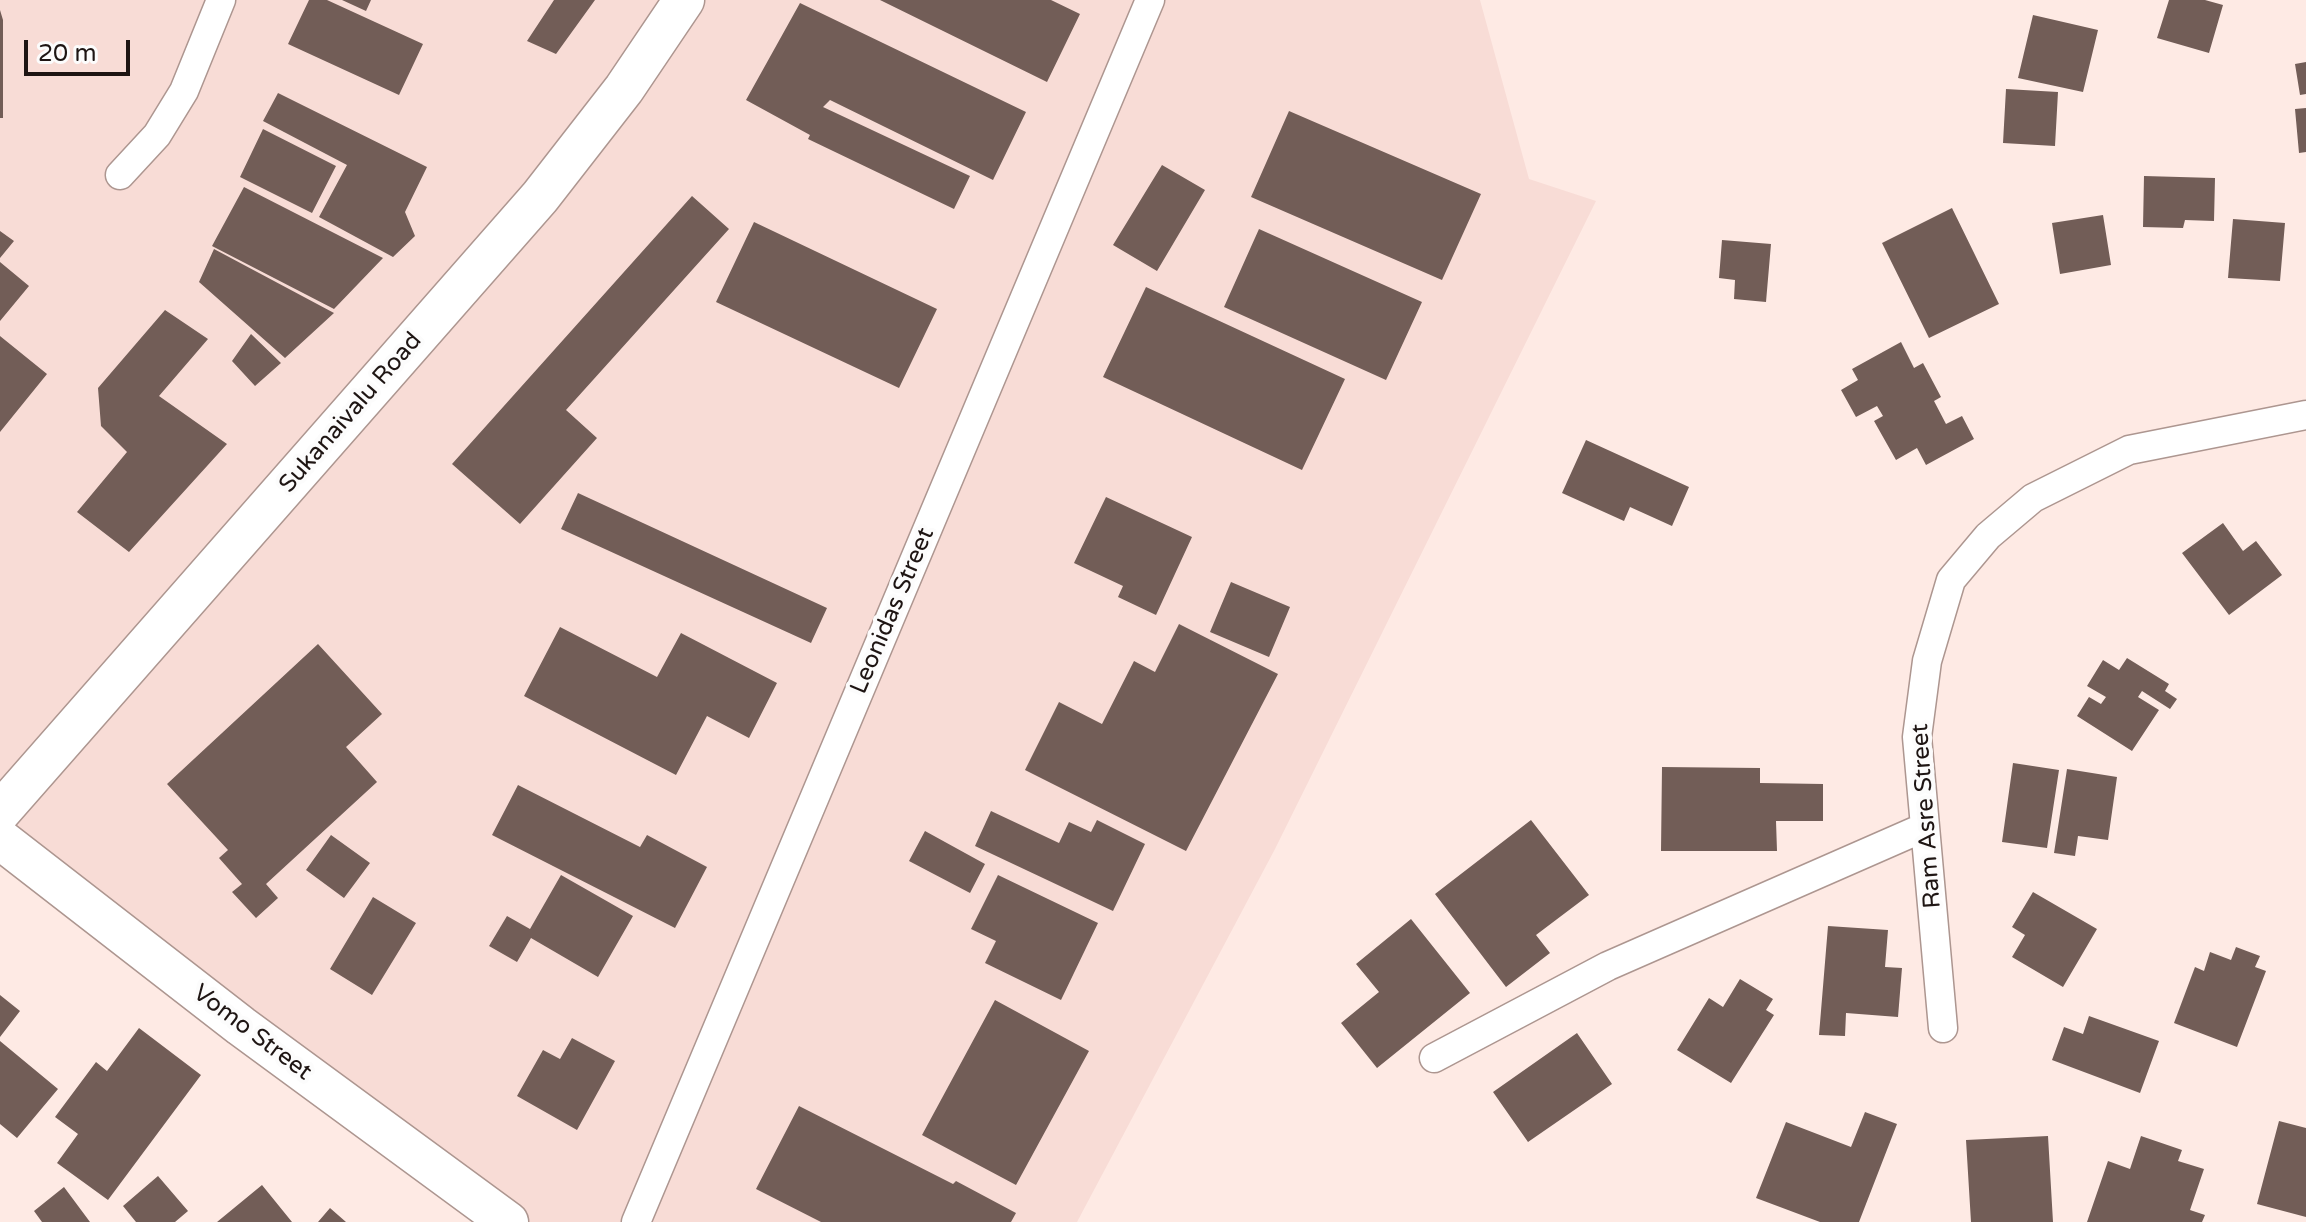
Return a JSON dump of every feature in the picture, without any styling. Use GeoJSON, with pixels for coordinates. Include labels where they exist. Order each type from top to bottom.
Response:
{"type":"FeatureCollection","features":[{"type":"Feature","properties":{"kind":"main road","name":"Sukanaivalu Road"},"geometry":{"type":"LineString","coordinates":[[0,812],[540,197],[624,89],[684,0]]}},
{"type":"Feature","properties":{"kind":"main road","name":"Vomo Street"},"geometry":{"type":"LineString","coordinates":[[0,839],[241,1026],[508,1222]]}},
{"type":"Feature","properties":{"kind":"street"},"geometry":{"type":"LineString","coordinates":[[120,175],[157,135],[184,91],[221,0]]}},
{"type":"Feature","properties":{"kind":"street","name":"Leonidas Street"},"geometry":{"type":"LineString","coordinates":[[636,1222],[1150,0]]}},
{"type":"Feature","properties":{"kind":"street","name":"Ram Asre Street"},"geometry":{"type":"LineString","coordinates":[[1943,1028],[1917,737],[1927,661],[1951,580],[1988,536],[2033,498],[2129,450],[2306,415]]}},
{"type":"Feature","properties":{"kind":"street"},"geometry":{"type":"LineString","coordinates":[[1434,1058],[1608,966],[1925,827]]}},
{"type":"Feature","properties":{"kind":"shaded area"},"geometry":{"type":"Polygon","coordinates":[[[0,0],[1480,0],[1529,179],[1596,201],[1275,849],[1077,1222],[510,1222],[0,839],[0,0]]]}},
{"type":"Feature","properties":{"kind":"building"},"geometry":{"type":"Polygon","coordinates":[[[309,0],[327,0],[423,44],[399,95],[288,44],[309,0]]]}},
{"type":"Feature","properties":{"kind":"building"},"geometry":{"type":"Polygon","coordinates":[[[342,0],[371,0],[366,11],[342,0]]]}},
{"type":"Feature","properties":{"kind":"building"},"geometry":{"type":"Polygon","coordinates":[[[554,0],[595,0],[556,54],[527,41],[554,0]]]}},
{"type":"Feature","properties":{"kind":"building"},"geometry":{"type":"Polygon","coordinates":[[[880,0],[1051,0],[1080,14],[1047,82],[880,0]]]}},
{"type":"Feature","properties":{"kind":"building"},"geometry":{"type":"Polygon","coordinates":[[[2169,0],[2205,0],[2223,5],[2209,53],[2157,38],[2169,0]]]}},
{"type":"Feature","properties":{"kind":"building"},"geometry":{"type":"Polygon","coordinates":[[[800,3],[1026,112],[993,180],[830,100],[823,107],[970,176],[954,209],[808,139],[810,135],[746,100],[800,3]]]}},
{"type":"Feature","properties":{"kind":"building"},"geometry":{"type":"Polygon","coordinates":[[[0,10],[3,20],[3,118],[0,118],[0,10]]]}},
{"type":"Feature","properties":{"kind":"building"},"geometry":{"type":"Polygon","coordinates":[[[2033,15],[2098,30],[2083,92],[2018,78],[2033,15]]]}},
{"type":"Feature","properties":{"kind":"building"},"geometry":{"type":"Polygon","coordinates":[[[2306,62],[2306,94],[2300,95],[2295,64],[2306,62]]]}},
{"type":"Feature","properties":{"kind":"building"},"geometry":{"type":"Polygon","coordinates":[[[2006,89],[2058,92],[2055,146],[2003,143],[2006,89]]]}},
{"type":"Feature","properties":{"kind":"building"},"geometry":{"type":"Polygon","coordinates":[[[278,93],[427,167],[405,212],[415,236],[393,257],[319,217],[347,165],[263,121],[278,93]]]}},
{"type":"Feature","properties":{"kind":"building"},"geometry":{"type":"Polygon","coordinates":[[[2306,108],[2306,152],[2299,153],[2295,109],[2306,108]]]}},
{"type":"Feature","properties":{"kind":"building"},"geometry":{"type":"Polygon","coordinates":[[[1289,111],[1481,194],[1442,280],[1251,197],[1289,111]]]}},
{"type":"Feature","properties":{"kind":"building"},"geometry":{"type":"Polygon","coordinates":[[[263,129],[336,166],[312,213],[240,177],[263,129]]]}},
{"type":"Feature","properties":{"kind":"building"},"geometry":{"type":"Polygon","coordinates":[[[1162,165],[1205,190],[1157,271],[1113,245],[1162,165]]]}},
{"type":"Feature","properties":{"kind":"building"},"geometry":{"type":"Polygon","coordinates":[[[2144,176],[2215,178],[2214,221],[2185,220],[2183,228],[2143,227],[2144,176]]]}},
{"type":"Feature","properties":{"kind":"building"},"geometry":{"type":"Polygon","coordinates":[[[244,187],[383,258],[334,309],[212,246],[244,187]]]}},
{"type":"Feature","properties":{"kind":"building"},"geometry":{"type":"Polygon","coordinates":[[[692,196],[729,229],[566,410],[597,438],[520,524],[452,464],[692,196]]]}},
{"type":"Feature","properties":{"kind":"building"},"geometry":{"type":"Polygon","coordinates":[[[1952,208],[1999,304],[1929,338],[1882,243],[1952,208]]]}},
{"type":"Feature","properties":{"kind":"building"},"geometry":{"type":"Polygon","coordinates":[[[2103,215],[2111,265],[2060,274],[2052,223],[2103,215]]]}},
{"type":"Feature","properties":{"kind":"building"},"geometry":{"type":"Polygon","coordinates":[[[2233,219],[2285,223],[2280,281],[2228,278],[2233,219]]]}},
{"type":"Feature","properties":{"kind":"building"},"geometry":{"type":"Polygon","coordinates":[[[754,222],[937,309],[899,388],[716,302],[754,222]]]}},
{"type":"Feature","properties":{"kind":"building"},"geometry":{"type":"Polygon","coordinates":[[[1259,229],[1422,302],[1386,380],[1224,307],[1259,229]]]}},
{"type":"Feature","properties":{"kind":"building"},"geometry":{"type":"Polygon","coordinates":[[[0,231],[14,241],[0,258],[0,231]]]}},
{"type":"Feature","properties":{"kind":"building"},"geometry":{"type":"Polygon","coordinates":[[[1722,240],[1771,244],[1766,302],[1734,299],[1735,280],[1719,278],[1722,240]]]}},
{"type":"Feature","properties":{"kind":"building"},"geometry":{"type":"Polygon","coordinates":[[[214,249],[334,313],[285,358],[199,282],[214,249]]]}},
{"type":"Feature","properties":{"kind":"building"},"geometry":{"type":"Polygon","coordinates":[[[0,262],[29,286],[0,321],[0,262]]]}},
{"type":"Feature","properties":{"kind":"building"},"geometry":{"type":"Polygon","coordinates":[[[1146,287],[1345,379],[1302,470],[1103,377],[1146,287]]]}},
{"type":"Feature","properties":{"kind":"building"},"geometry":{"type":"Polygon","coordinates":[[[165,310],[208,339],[159,396],[227,444],[129,552],[77,512],[127,452],[101,426],[98,388],[165,310]]]}},
{"type":"Feature","properties":{"kind":"building"},"geometry":{"type":"Polygon","coordinates":[[[251,334],[281,363],[255,386],[232,361],[251,334]]]}},
{"type":"Feature","properties":{"kind":"building"},"geometry":{"type":"Polygon","coordinates":[[[0,336],[47,374],[0,432],[0,336]]]}},
{"type":"Feature","properties":{"kind":"building"},"geometry":{"type":"Polygon","coordinates":[[[1901,342],[1914,368],[1923,363],[1941,397],[1934,401],[1946,424],[1962,416],[1974,439],[1926,465],[1917,448],[1896,460],[1874,421],[1883,416],[1877,406],[1856,417],[1841,390],[1858,380],[1852,369],[1901,342]]]}},
{"type":"Feature","properties":{"kind":"building"},"geometry":{"type":"Polygon","coordinates":[[[1586,440],[1689,487],[1672,526],[1630,507],[1624,521],[1562,493],[1586,440]]]}},
{"type":"Feature","properties":{"kind":"building"},"geometry":{"type":"Polygon","coordinates":[[[578,493],[827,608],[811,643],[561,529],[578,493]]]}},
{"type":"Feature","properties":{"kind":"building"},"geometry":{"type":"Polygon","coordinates":[[[1106,497],[1192,537],[1156,615],[1118,597],[1123,586],[1074,563],[1106,497]]]}},
{"type":"Feature","properties":{"kind":"building"},"geometry":{"type":"Polygon","coordinates":[[[2223,523],[2243,551],[2256,541],[2282,575],[2229,615],[2182,553],[2223,523]]]}},
{"type":"Feature","properties":{"kind":"building"},"geometry":{"type":"Polygon","coordinates":[[[1231,582],[1290,607],[1269,657],[1210,632],[1231,582]]]}},
{"type":"Feature","properties":{"kind":"building"},"geometry":{"type":"Polygon","coordinates":[[[1179,624],[1278,674],[1186,851],[1025,770],[1059,702],[1102,724],[1134,661],[1155,672],[1179,624]]]}},
{"type":"Feature","properties":{"kind":"building"},"geometry":{"type":"Polygon","coordinates":[[[560,627],[657,677],[681,633],[777,683],[749,738],[707,716],[676,775],[524,696],[560,627]]]}},
{"type":"Feature","properties":{"kind":"building"},"geometry":{"type":"Polygon","coordinates":[[[318,644],[382,714],[346,747],[377,782],[266,884],[278,898],[256,918],[232,892],[242,884],[219,858],[228,850],[167,784],[318,644]]]}},
{"type":"Feature","properties":{"kind":"building"},"geometry":{"type":"Polygon","coordinates":[[[2127,658],[2169,684],[2165,691],[2177,699],[2170,709],[2142,691],[2138,697],[2159,710],[2132,751],[2077,716],[2089,697],[2101,704],[2106,697],[2087,686],[2103,660],[2119,670],[2127,658]]]}},
{"type":"Feature","properties":{"kind":"building"},"geometry":{"type":"Polygon","coordinates":[[[2013,763],[2059,770],[2047,848],[2002,842],[2013,763]]]}},
{"type":"Feature","properties":{"kind":"building"},"geometry":{"type":"Polygon","coordinates":[[[1662,767],[1760,768],[1760,783],[1823,784],[1823,821],[1776,821],[1777,851],[1661,851],[1662,767]]]}},
{"type":"Feature","properties":{"kind":"building"},"geometry":{"type":"Polygon","coordinates":[[[2067,769],[2117,777],[2108,840],[2078,836],[2075,856],[2054,853],[2067,769]]]}},
{"type":"Feature","properties":{"kind":"building"},"geometry":{"type":"Polygon","coordinates":[[[518,785],[640,847],[647,835],[707,867],[675,928],[492,835],[518,785]]]}},
{"type":"Feature","properties":{"kind":"building"},"geometry":{"type":"Polygon","coordinates":[[[991,811],[1059,843],[1069,822],[1091,832],[1097,820],[1145,844],[1113,911],[975,846],[991,811]]]}},
{"type":"Feature","properties":{"kind":"building"},"geometry":{"type":"Polygon","coordinates":[[[1531,820],[1589,895],[1536,935],[1550,953],[1506,987],[1435,894],[1531,820]]]}},
{"type":"Feature","properties":{"kind":"building"},"geometry":{"type":"Polygon","coordinates":[[[925,831],[985,864],[970,893],[909,861],[925,831]]]}},
{"type":"Feature","properties":{"kind":"building"},"geometry":{"type":"Polygon","coordinates":[[[331,835],[370,863],[344,898],[306,870],[331,835]]]}},
{"type":"Feature","properties":{"kind":"building"},"geometry":{"type":"Polygon","coordinates":[[[561,875],[633,916],[598,977],[531,938],[517,962],[489,946],[507,916],[530,929],[561,875]]]}},
{"type":"Feature","properties":{"kind":"building"},"geometry":{"type":"Polygon","coordinates":[[[998,875],[1098,923],[1061,1000],[985,963],[996,941],[971,929],[998,875]]]}},
{"type":"Feature","properties":{"kind":"building"},"geometry":{"type":"Polygon","coordinates":[[[2033,892],[2097,929],[2063,987],[2012,957],[2025,935],[2012,927],[2033,892]]]}},
{"type":"Feature","properties":{"kind":"building"},"geometry":{"type":"Polygon","coordinates":[[[373,897],[416,923],[372,995],[330,969],[373,897]]]}},
{"type":"Feature","properties":{"kind":"building"},"geometry":{"type":"Polygon","coordinates":[[[1411,919],[1470,993],[1377,1068],[1341,1023],[1379,992],[1356,964],[1411,919]]]}},
{"type":"Feature","properties":{"kind":"building"},"geometry":{"type":"Polygon","coordinates":[[[1828,926],[1888,930],[1885,967],[1902,968],[1898,1017],[1846,1013],[1845,1036],[1819,1035],[1828,926]]]}},
{"type":"Feature","properties":{"kind":"building"},"geometry":{"type":"Polygon","coordinates":[[[2236,947],[2260,956],[2255,967],[2266,971],[2237,1047],[2174,1023],[2195,967],[2204,971],[2210,952],[2231,960],[2236,947]]]}},
{"type":"Feature","properties":{"kind":"building"},"geometry":{"type":"Polygon","coordinates":[[[1740,979],[1773,999],[1766,1010],[1774,1015],[1731,1083],[1677,1050],[1709,998],[1723,1007],[1740,979]]]}},
{"type":"Feature","properties":{"kind":"building"},"geometry":{"type":"Polygon","coordinates":[[[0,995],[20,1011],[0,1037],[0,995]]]}},
{"type":"Feature","properties":{"kind":"building"},"geometry":{"type":"Polygon","coordinates":[[[995,1000],[1089,1051],[1016,1185],[922,1135],[995,1000]]]}},
{"type":"Feature","properties":{"kind":"building"},"geometry":{"type":"Polygon","coordinates":[[[2089,1016],[2159,1041],[2140,1093],[2052,1060],[2064,1027],[2083,1034],[2089,1016]]]}},
{"type":"Feature","properties":{"kind":"building"},"geometry":{"type":"Polygon","coordinates":[[[139,1028],[201,1075],[108,1200],[57,1163],[78,1134],[55,1117],[96,1062],[107,1071],[139,1028]]]}},
{"type":"Feature","properties":{"kind":"building"},"geometry":{"type":"Polygon","coordinates":[[[1577,1033],[1612,1084],[1528,1142],[1493,1092],[1577,1033]]]}},
{"type":"Feature","properties":{"kind":"building"},"geometry":{"type":"Polygon","coordinates":[[[572,1038],[615,1061],[577,1130],[517,1096],[543,1050],[560,1059],[572,1038]]]}},
{"type":"Feature","properties":{"kind":"building"},"geometry":{"type":"Polygon","coordinates":[[[0,1041],[58,1089],[17,1138],[0,1124],[0,1041]]]}},
{"type":"Feature","properties":{"kind":"building"},"geometry":{"type":"Polygon","coordinates":[[[799,1106],[1016,1213],[1011,1222],[821,1222],[756,1189],[799,1106]]]}},
{"type":"Feature","properties":{"kind":"building"},"geometry":{"type":"Polygon","coordinates":[[[1865,1112],[1897,1124],[1859,1222],[1820,1222],[1756,1198],[1786,1122],[1851,1147],[1865,1112]]]}},
{"type":"Feature","properties":{"kind":"building"},"geometry":{"type":"Polygon","coordinates":[[[2279,1121],[2306,1128],[2306,1217],[2257,1204],[2279,1121]]]}},
{"type":"Feature","properties":{"kind":"building"},"geometry":{"type":"Polygon","coordinates":[[[2048,1136],[2053,1222],[1971,1222],[1966,1140],[2048,1136]]]}},
{"type":"Feature","properties":{"kind":"building"},"geometry":{"type":"Polygon","coordinates":[[[2141,1136],[2182,1150],[2178,1161],[2204,1169],[2190,1210],[2205,1215],[2202,1222],[2087,1222],[2108,1161],[2130,1169],[2141,1136]]]}},
{"type":"Feature","properties":{"kind":"building"},"geometry":{"type":"Polygon","coordinates":[[[158,1176],[188,1211],[175,1222],[136,1222],[123,1206],[158,1176]]]}},
{"type":"Feature","properties":{"kind":"building"},"geometry":{"type":"Polygon","coordinates":[[[262,1185],[292,1222],[217,1222],[262,1185]]]}},
{"type":"Feature","properties":{"kind":"building"},"geometry":{"type":"Polygon","coordinates":[[[64,1187],[90,1222],[42,1222],[34,1211],[64,1187]]]}},
{"type":"Feature","properties":{"kind":"building"},"geometry":{"type":"Polygon","coordinates":[[[330,1208],[346,1222],[318,1222],[330,1208]]]}}]}
